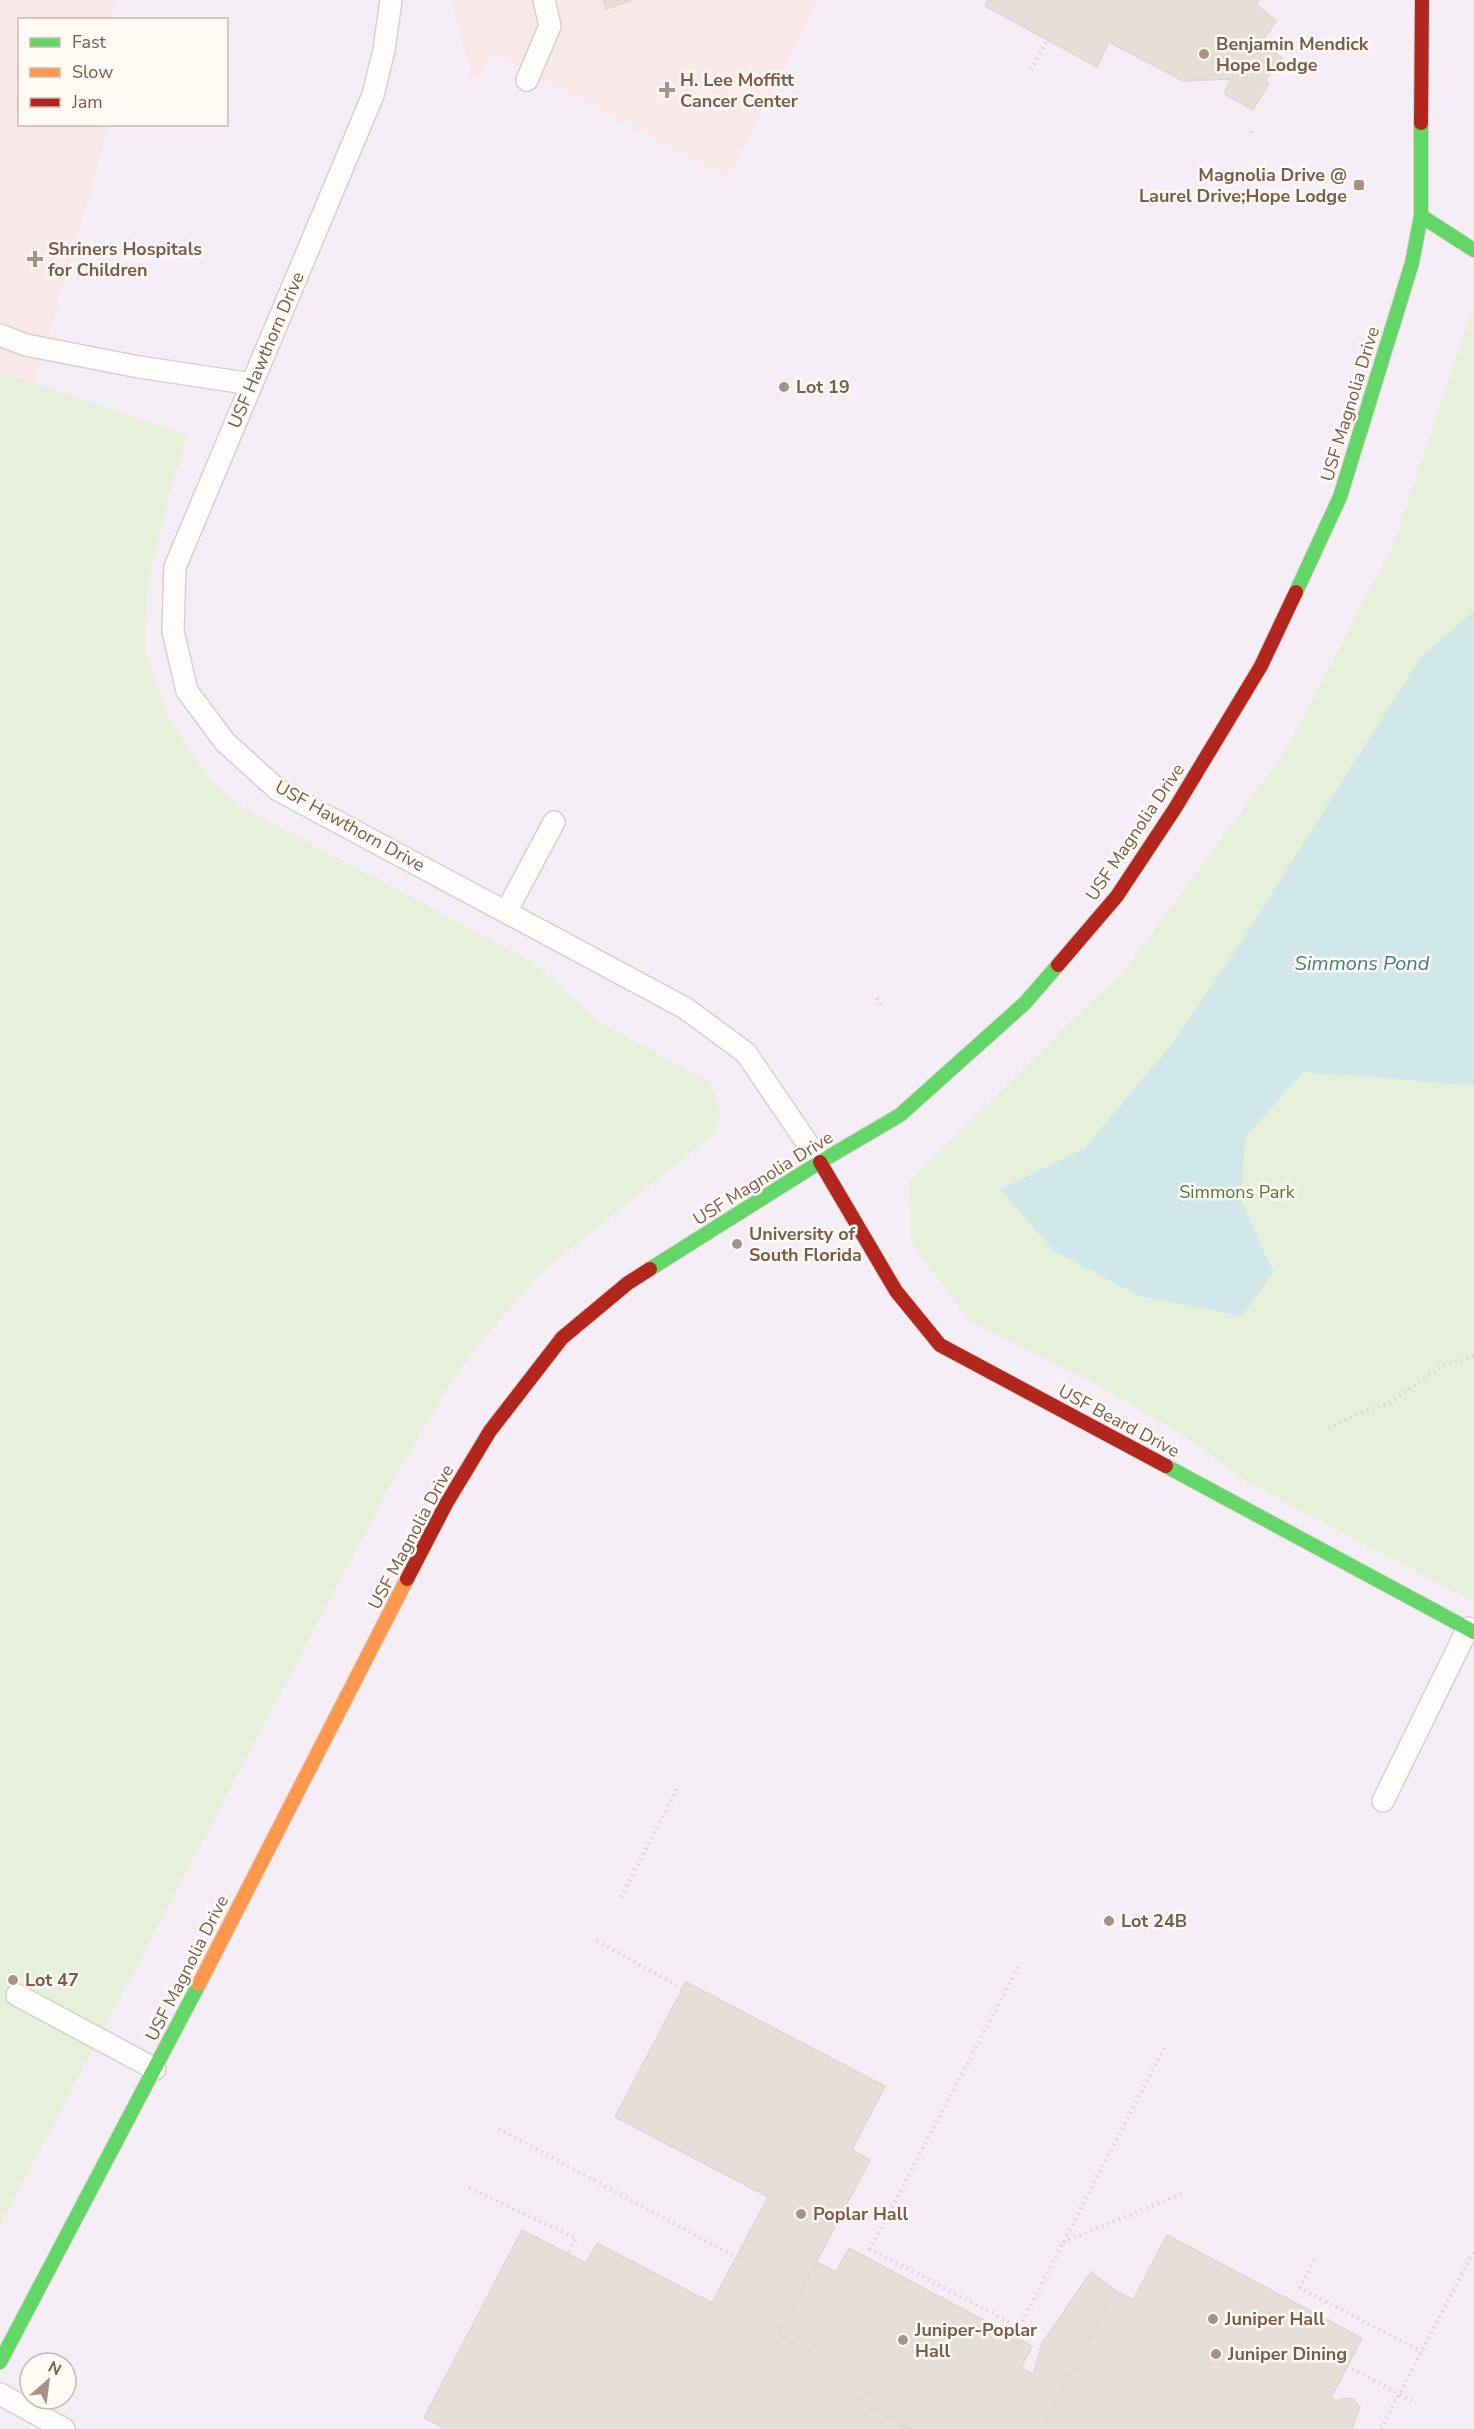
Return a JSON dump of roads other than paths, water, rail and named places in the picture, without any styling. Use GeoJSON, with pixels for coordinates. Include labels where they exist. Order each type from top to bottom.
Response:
{"type":"FeatureCollection","features":[{"type":"Feature","properties":{"kind":"street","name":"USF Magnolia Drive"},"geometry":{"type":"LineString","coordinates":[[0,2362],[155,2069],[446,1504],[490,1431],[562,1338],[628,1283],[820,1162],[900,1115],[1025,1004],[1117,897],[1174,810],[1261,666],[1340,497],[1412,263],[1421,216],[1422,0]]}},
{"type":"Feature","properties":{"kind":"street"},"geometry":{"type":"LineString","coordinates":[[1421,216],[1474,250]]}},
{"type":"Feature","properties":{"kind":"street","name":"USF Beard Drive"},"geometry":{"type":"LineString","coordinates":[[820,1162],[896,1291],[940,1345],[1471,1630]]}},
{"type":"Feature","properties":{"kind":"lane","name":"USF Hawthorn Drive"},"geometry":{"type":"LineString","coordinates":[[391,0],[384,50],[373,95],[175,567],[173,631],[187,691],[225,742],[278,790],[685,1008],[746,1053],[820,1162]]}},
{"type":"Feature","properties":{"kind":"lane"},"geometry":{"type":"LineString","coordinates":[[527,80],[550,26],[544,0]]}},
{"type":"Feature","properties":{"kind":"lane"},"geometry":{"type":"LineString","coordinates":[[0,335],[27,345],[252,384]]}},
{"type":"Feature","properties":{"kind":"lane"},"geometry":{"type":"LineString","coordinates":[[506,912],[554,822]]}},
{"type":"Feature","properties":{"kind":"lane"},"geometry":{"type":"LineString","coordinates":[[1383,1801],[1471,1630]]}},
{"type":"Feature","properties":{"kind":"lane"},"geometry":{"type":"LineString","coordinates":[[16,1995],[155,2069]]}},
{"type":"Feature","properties":{"kind":"lane"},"geometry":{"type":"LineString","coordinates":[[0,2394],[64,2429]]}},
{"type":"Feature","properties":{"kind":"water","name":"Simmons Pond"},"geometry":{"type":"Polygon","coordinates":[[[1474,611],[1474,1085],[1303,1072],[1245,1138],[1241,1200],[1273,1272],[1242,1316],[1140,1296],[1054,1251],[1000,1189],[1084,1149],[1174,1041],[1240,944],[1420,658],[1474,611]]]}},
{"type":"Feature","properties":{"kind":"place","name":"Benjamin Mendick Hope Lodge"},"geometry":{"type":"Point","coordinates":[1204,54]}},
{"type":"Feature","properties":{"kind":"place","name":"H. Lee Moffitt Cancer Center"},"geometry":{"type":"Point","coordinates":[667,90]}},
{"type":"Feature","properties":{"kind":"place","name":"Magnolia Drive @ Laurel Drive;Hope Lodge"},"geometry":{"type":"Point","coordinates":[1359,185]}},
{"type":"Feature","properties":{"kind":"place","name":"Shriners Hospitals for Children"},"geometry":{"type":"Point","coordinates":[35,259]}},
{"type":"Feature","properties":{"kind":"place","name":"Lot 19"},"geometry":{"type":"Point","coordinates":[784,387]}},
{"type":"Feature","properties":{"kind":"place","name":"University of South Florida"},"geometry":{"type":"Point","coordinates":[737,1244]}},
{"type":"Feature","properties":{"kind":"place","name":"Lot 24B"},"geometry":{"type":"Point","coordinates":[1109,1921]}},
{"type":"Feature","properties":{"kind":"place","name":"Lot 47"},"geometry":{"type":"Point","coordinates":[13,1980]}},
{"type":"Feature","properties":{"kind":"place","name":"Poplar Hall"},"geometry":{"type":"Point","coordinates":[801,2214]}},
{"type":"Feature","properties":{"kind":"place","name":"Juniper Hall"},"geometry":{"type":"Point","coordinates":[1213,2319]}},
{"type":"Feature","properties":{"kind":"place","name":"Juniper-Poplar Hall"},"geometry":{"type":"Point","coordinates":[903,2340]}},
{"type":"Feature","properties":{"kind":"place","name":"Juniper Dining"},"geometry":{"type":"Point","coordinates":[1216,2354]}},
{"type":"Feature","properties":{"kind":"park label","name":"Simmons Park"},"geometry":{"type":"Point","coordinates":[1237,1192]}}]}
